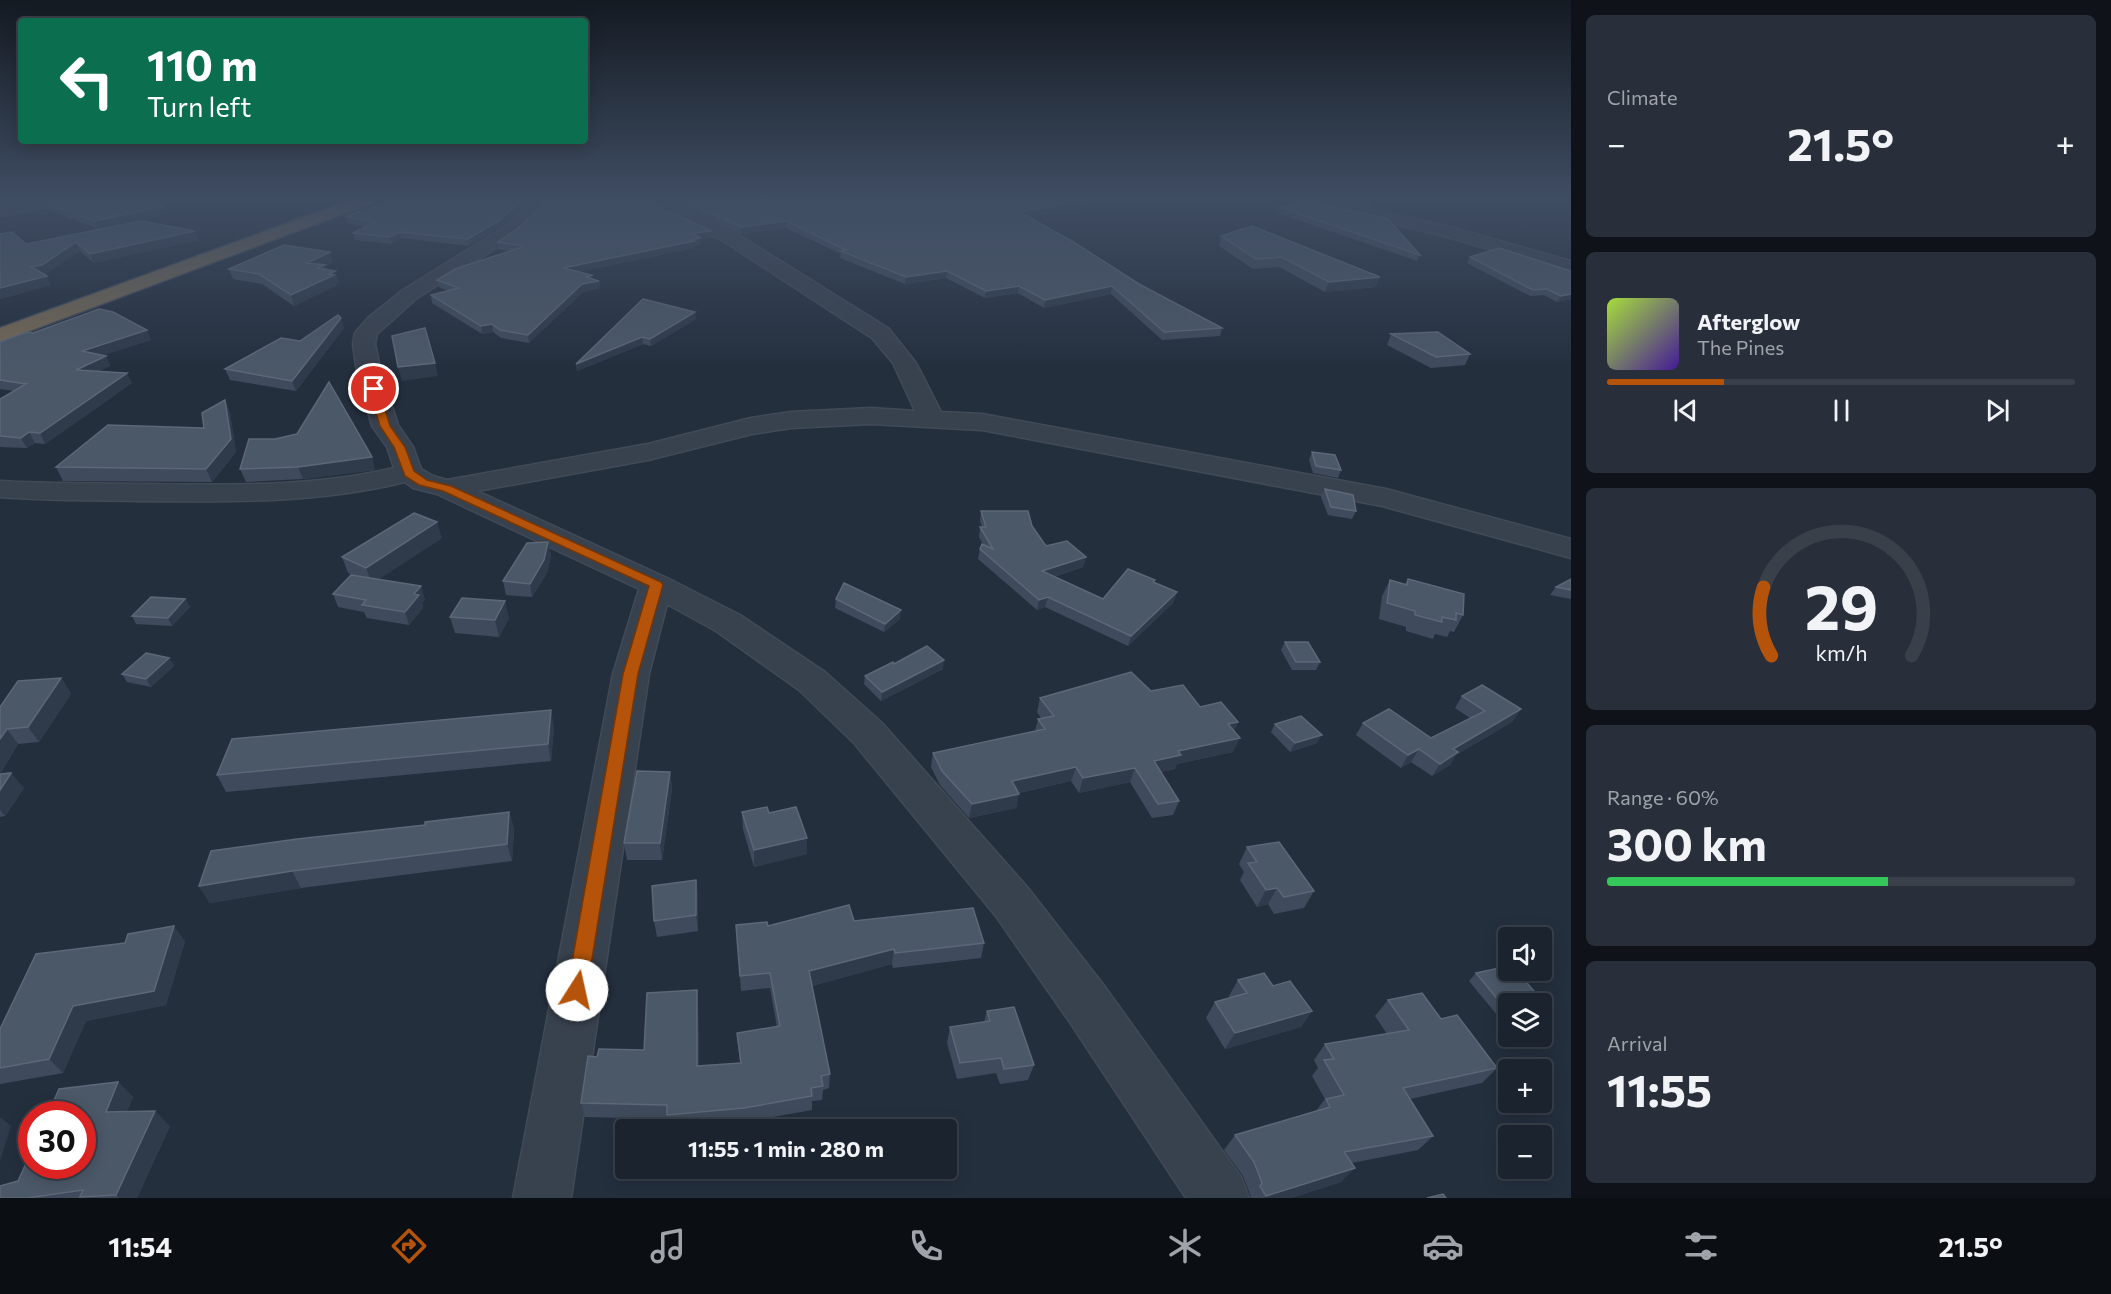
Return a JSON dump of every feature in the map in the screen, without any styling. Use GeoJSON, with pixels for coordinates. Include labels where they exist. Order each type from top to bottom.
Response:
{"type":"FeatureCollection","features":[{"type":"Feature","properties":{"kind":"highway"},"geometry":{"type":"LineString","coordinates":[[0,336],[216,256]]}},
{"type":"Feature","properties":{"kind":"street"},"geometry":{"type":"LineString","coordinates":[[470,256],[410,294],[375,322],[366,333],[364,344],[369,373],[385,426],[400,447],[409,473],[423,482],[447,488],[656,585],[728,623],[812,681],[868,733],[1011,901],[1086,1004],[1220,1198]]}},
{"type":"Feature","properties":{"kind":"street"},"geometry":{"type":"LineString","coordinates":[[759,256],[880,333],[892,344],[914,378],[932,421]]}},
{"type":"Feature","properties":{"kind":"street"},"geometry":{"type":"LineString","coordinates":[[1532,256],[1571,267]]}},
{"type":"Feature","properties":{"kind":"street"},"geometry":{"type":"LineString","coordinates":[[447,488],[648,452],[715,434],[771,423],[871,416],[982,422],[1386,498],[1571,549]]}},
{"type":"Feature","properties":{"kind":"street"},"geometry":{"type":"LineString","coordinates":[[0,489],[267,493],[328,489],[372,483],[409,473]]}},
{"type":"Feature","properties":{"kind":"street"},"geometry":{"type":"LineString","coordinates":[[542,1198],[631,674],[656,585]]}},
{"type":"Feature","properties":{"kind":"building"},"geometry":{"type":"Polygon","coordinates":[[[0,256],[55,256],[42,265],[31,267],[47,276],[0,288],[0,256]]]}},
{"type":"Feature","properties":{"kind":"building"},"geometry":{"type":"Polygon","coordinates":[[[259,256],[322,256],[307,263],[325,265],[318,268],[335,271],[329,274],[334,275],[291,295],[259,274],[229,269],[259,256]]]}},
{"type":"Feature","properties":{"kind":"building"},"geometry":{"type":"Polygon","coordinates":[[[495,256],[622,256],[563,268],[592,275],[586,277],[599,281],[582,284],[528,335],[500,330],[492,324],[481,326],[431,295],[459,288],[437,280],[455,269],[495,256]]]}},
{"type":"Feature","properties":{"kind":"building"},"geometry":{"type":"Polygon","coordinates":[[[853,256],[1095,256],[1139,284],[1222,328],[1164,332],[1112,286],[1045,300],[1019,286],[986,291],[947,271],[906,277],[853,256]]]}},
{"type":"Feature","properties":{"kind":"building"},"geometry":{"type":"Polygon","coordinates":[[[1251,256],[1327,256],[1380,277],[1329,282],[1282,257],[1256,259],[1251,256]]]}},
{"type":"Feature","properties":{"kind":"building"},"geometry":{"type":"Polygon","coordinates":[[[1524,256],[1571,271],[1571,294],[1561,296],[1547,289],[1533,290],[1470,257],[1524,256]]]}},
{"type":"Feature","properties":{"kind":"building"},"geometry":{"type":"Polygon","coordinates":[[[643,299],[695,312],[650,339],[642,337],[576,364],[643,299]]]}},
{"type":"Feature","properties":{"kind":"building"},"geometry":{"type":"Polygon","coordinates":[[[99,309],[113,312],[147,330],[82,351],[106,356],[76,370],[127,373],[40,433],[29,432],[21,438],[0,436],[0,399],[26,384],[0,380],[0,342],[27,332],[33,333],[99,309]]]}},
{"type":"Feature","properties":{"kind":"building"},"geometry":{"type":"Polygon","coordinates":[[[338,315],[341,318],[292,381],[225,369],[281,338],[300,341],[338,315]]]}},
{"type":"Feature","properties":{"kind":"building"},"geometry":{"type":"Polygon","coordinates":[[[425,328],[435,363],[398,367],[392,336],[425,328]]]}},
{"type":"Feature","properties":{"kind":"building"},"geometry":{"type":"Polygon","coordinates":[[[1438,332],[1470,354],[1436,357],[1391,334],[1438,332]]]}},
{"type":"Feature","properties":{"kind":"building"},"geometry":{"type":"Polygon","coordinates":[[[329,382],[372,457],[298,467],[240,469],[249,439],[275,439],[297,434],[329,382]]]}},
{"type":"Feature","properties":{"kind":"building"},"geometry":{"type":"Polygon","coordinates":[[[225,400],[231,439],[206,469],[56,467],[108,425],[204,428],[202,413],[225,400]]]}},
{"type":"Feature","properties":{"kind":"building"},"geometry":{"type":"Polygon","coordinates":[[[1312,452],[1335,455],[1341,470],[1316,466],[1312,452]]]}},
{"type":"Feature","properties":{"kind":"building"},"geometry":{"type":"Polygon","coordinates":[[[1325,489],[1353,495],[1356,511],[1331,507],[1325,489]]]}},
{"type":"Feature","properties":{"kind":"building"},"geometry":{"type":"Polygon","coordinates":[[[981,511],[1028,511],[1032,526],[1046,546],[1067,541],[1086,557],[1042,571],[1103,599],[1128,569],[1177,592],[1131,636],[1048,597],[1039,600],[980,549],[982,544],[993,549],[980,527],[986,527],[981,511]]]}},
{"type":"Feature","properties":{"kind":"building"},"geometry":{"type":"Polygon","coordinates":[[[414,513],[437,522],[366,568],[342,557],[414,513]]]}},
{"type":"Feature","properties":{"kind":"building"},"geometry":{"type":"Polygon","coordinates":[[[548,542],[544,560],[530,584],[503,581],[527,543],[548,542]]]}},
{"type":"Feature","properties":{"kind":"building"},"geometry":{"type":"Polygon","coordinates":[[[351,575],[421,586],[414,594],[419,595],[405,612],[362,605],[366,600],[333,594],[351,575]]]}},
{"type":"Feature","properties":{"kind":"building"},"geometry":{"type":"Polygon","coordinates":[[[1408,579],[1464,594],[1463,615],[1456,613],[1456,620],[1442,617],[1442,622],[1415,615],[1415,611],[1387,603],[1390,580],[1407,585],[1408,579]]]}},
{"type":"Feature","properties":{"kind":"building"},"geometry":{"type":"Polygon","coordinates":[[[1571,579],[1571,590],[1556,587],[1571,579]]]}},
{"type":"Feature","properties":{"kind":"building"},"geometry":{"type":"Polygon","coordinates":[[[844,583],[901,610],[885,624],[836,599],[844,583]]]}},
{"type":"Feature","properties":{"kind":"building"},"geometry":{"type":"Polygon","coordinates":[[[151,597],[185,599],[168,618],[132,616],[151,597]]]}},
{"type":"Feature","properties":{"kind":"building"},"geometry":{"type":"Polygon","coordinates":[[[462,598],[505,601],[495,620],[450,617],[462,598]]]}},
{"type":"Feature","properties":{"kind":"building"},"geometry":{"type":"Polygon","coordinates":[[[1285,642],[1308,642],[1320,662],[1296,662],[1285,642]]]}},
{"type":"Feature","properties":{"kind":"building"},"geometry":{"type":"Polygon","coordinates":[[[927,646],[944,660],[882,692],[865,676],[893,662],[894,664],[927,646]]]}},
{"type":"Feature","properties":{"kind":"building"},"geometry":{"type":"Polygon","coordinates":[[[146,653],[169,658],[146,679],[122,674],[146,653]]]}},
{"type":"Feature","properties":{"kind":"building"},"geometry":{"type":"Polygon","coordinates":[[[1131,672],[1151,691],[1183,685],[1200,707],[1221,702],[1238,722],[1228,724],[1240,738],[1178,751],[1181,755],[1154,761],[1179,801],[1158,804],[1135,768],[1083,778],[1076,767],[1012,781],[1019,794],[972,804],[942,771],[933,753],[1045,729],[1038,719],[1054,716],[1040,698],[1131,672]]]}},
{"type":"Feature","properties":{"kind":"building"},"geometry":{"type":"Polygon","coordinates":[[[61,678],[28,727],[7,729],[0,739],[0,707],[18,681],[61,678]]]}},
{"type":"Feature","properties":{"kind":"building"},"geometry":{"type":"Polygon","coordinates":[[[1482,685],[1521,709],[1453,749],[1458,752],[1440,764],[1419,749],[1408,755],[1363,723],[1389,709],[1431,738],[1485,711],[1462,696],[1482,685]]]}},
{"type":"Feature","properties":{"kind":"building"},"geometry":{"type":"Polygon","coordinates":[[[551,710],[548,744],[217,775],[232,739],[551,710]]]}},
{"type":"Feature","properties":{"kind":"building"},"geometry":{"type":"Polygon","coordinates":[[[1301,716],[1322,735],[1295,743],[1275,724],[1301,716]]]}},
{"type":"Feature","properties":{"kind":"building"},"geometry":{"type":"Polygon","coordinates":[[[637,771],[670,772],[660,843],[624,843],[637,771]]]}},
{"type":"Feature","properties":{"kind":"building"},"geometry":{"type":"Polygon","coordinates":[[[11,773],[0,790],[0,774],[11,773]]]}},
{"type":"Feature","properties":{"kind":"building"},"geometry":{"type":"Polygon","coordinates":[[[767,807],[769,813],[796,807],[807,838],[754,850],[742,812],[767,807]]]}},
{"type":"Feature","properties":{"kind":"building"},"geometry":{"type":"Polygon","coordinates":[[[509,812],[507,844],[292,871],[199,886],[211,851],[425,825],[425,822],[509,812]]]}},
{"type":"Feature","properties":{"kind":"building"},"geometry":{"type":"Polygon","coordinates":[[[1279,842],[1314,891],[1284,897],[1277,888],[1266,890],[1248,863],[1257,862],[1247,847],[1279,842]]]}},
{"type":"Feature","properties":{"kind":"building"},"geometry":{"type":"Polygon","coordinates":[[[696,880],[696,915],[654,921],[652,886],[696,880]]]}},
{"type":"Feature","properties":{"kind":"building"},"geometry":{"type":"Polygon","coordinates":[[[849,905],[854,921],[973,908],[984,943],[895,953],[894,949],[809,971],[830,1074],[821,1076],[823,1086],[811,1088],[812,1096],[744,1108],[667,1115],[667,1105],[581,1103],[588,1056],[597,1057],[599,1049],[644,1050],[647,993],[697,990],[697,1066],[741,1063],[737,1033],[780,1026],[770,973],[740,976],[736,925],[767,922],[768,926],[849,905]]]}},
{"type":"Feature","properties":{"kind":"building"},"geometry":{"type":"Polygon","coordinates":[[[174,926],[154,991],[73,1006],[49,1059],[0,1068],[0,1029],[36,954],[125,943],[128,934],[174,926]]]}},
{"type":"Feature","properties":{"kind":"building"},"geometry":{"type":"Polygon","coordinates":[[[1498,968],[1498,981],[1525,981],[1536,993],[1498,993],[1498,1000],[1476,973],[1498,968]]]}},
{"type":"Feature","properties":{"kind":"building"},"geometry":{"type":"Polygon","coordinates":[[[1264,973],[1273,986],[1290,981],[1312,1011],[1235,1033],[1215,1002],[1247,993],[1238,980],[1264,973]]]}},
{"type":"Feature","properties":{"kind":"building"},"geometry":{"type":"Polygon","coordinates":[[[1422,993],[1441,1019],[1457,1015],[1497,1068],[1403,1088],[1433,1136],[1344,1152],[1355,1168],[1266,1196],[1260,1186],[1262,1183],[1254,1162],[1235,1135],[1330,1107],[1326,1099],[1344,1095],[1324,1060],[1334,1059],[1325,1044],[1409,1030],[1388,1000],[1422,993]]]}},
{"type":"Feature","properties":{"kind":"building"},"geometry":{"type":"Polygon","coordinates":[[[1014,1007],[1034,1065],[1004,1069],[1001,1058],[960,1063],[950,1027],[990,1021],[987,1011],[1014,1007]]]}},
{"type":"Feature","properties":{"kind":"building"},"geometry":{"type":"Polygon","coordinates":[[[118,1082],[106,1112],[155,1111],[116,1195],[80,1197],[83,1190],[27,1198],[0,1198],[0,1186],[19,1179],[96,1179],[96,1101],[54,1101],[59,1089],[118,1082]]]}},
{"type":"Feature","properties":{"kind":"building"},"geometry":{"type":"Polygon","coordinates":[[[1443,1194],[1446,1198],[1427,1198],[1443,1194]]]}},
{"type":"Feature","properties":{"kind":"route"},"geometry":{"type":"LineString","coordinates":[[374,389],[385,426],[400,447],[409,473],[423,482],[447,488],[656,585],[631,674],[577,990]]}}]}
